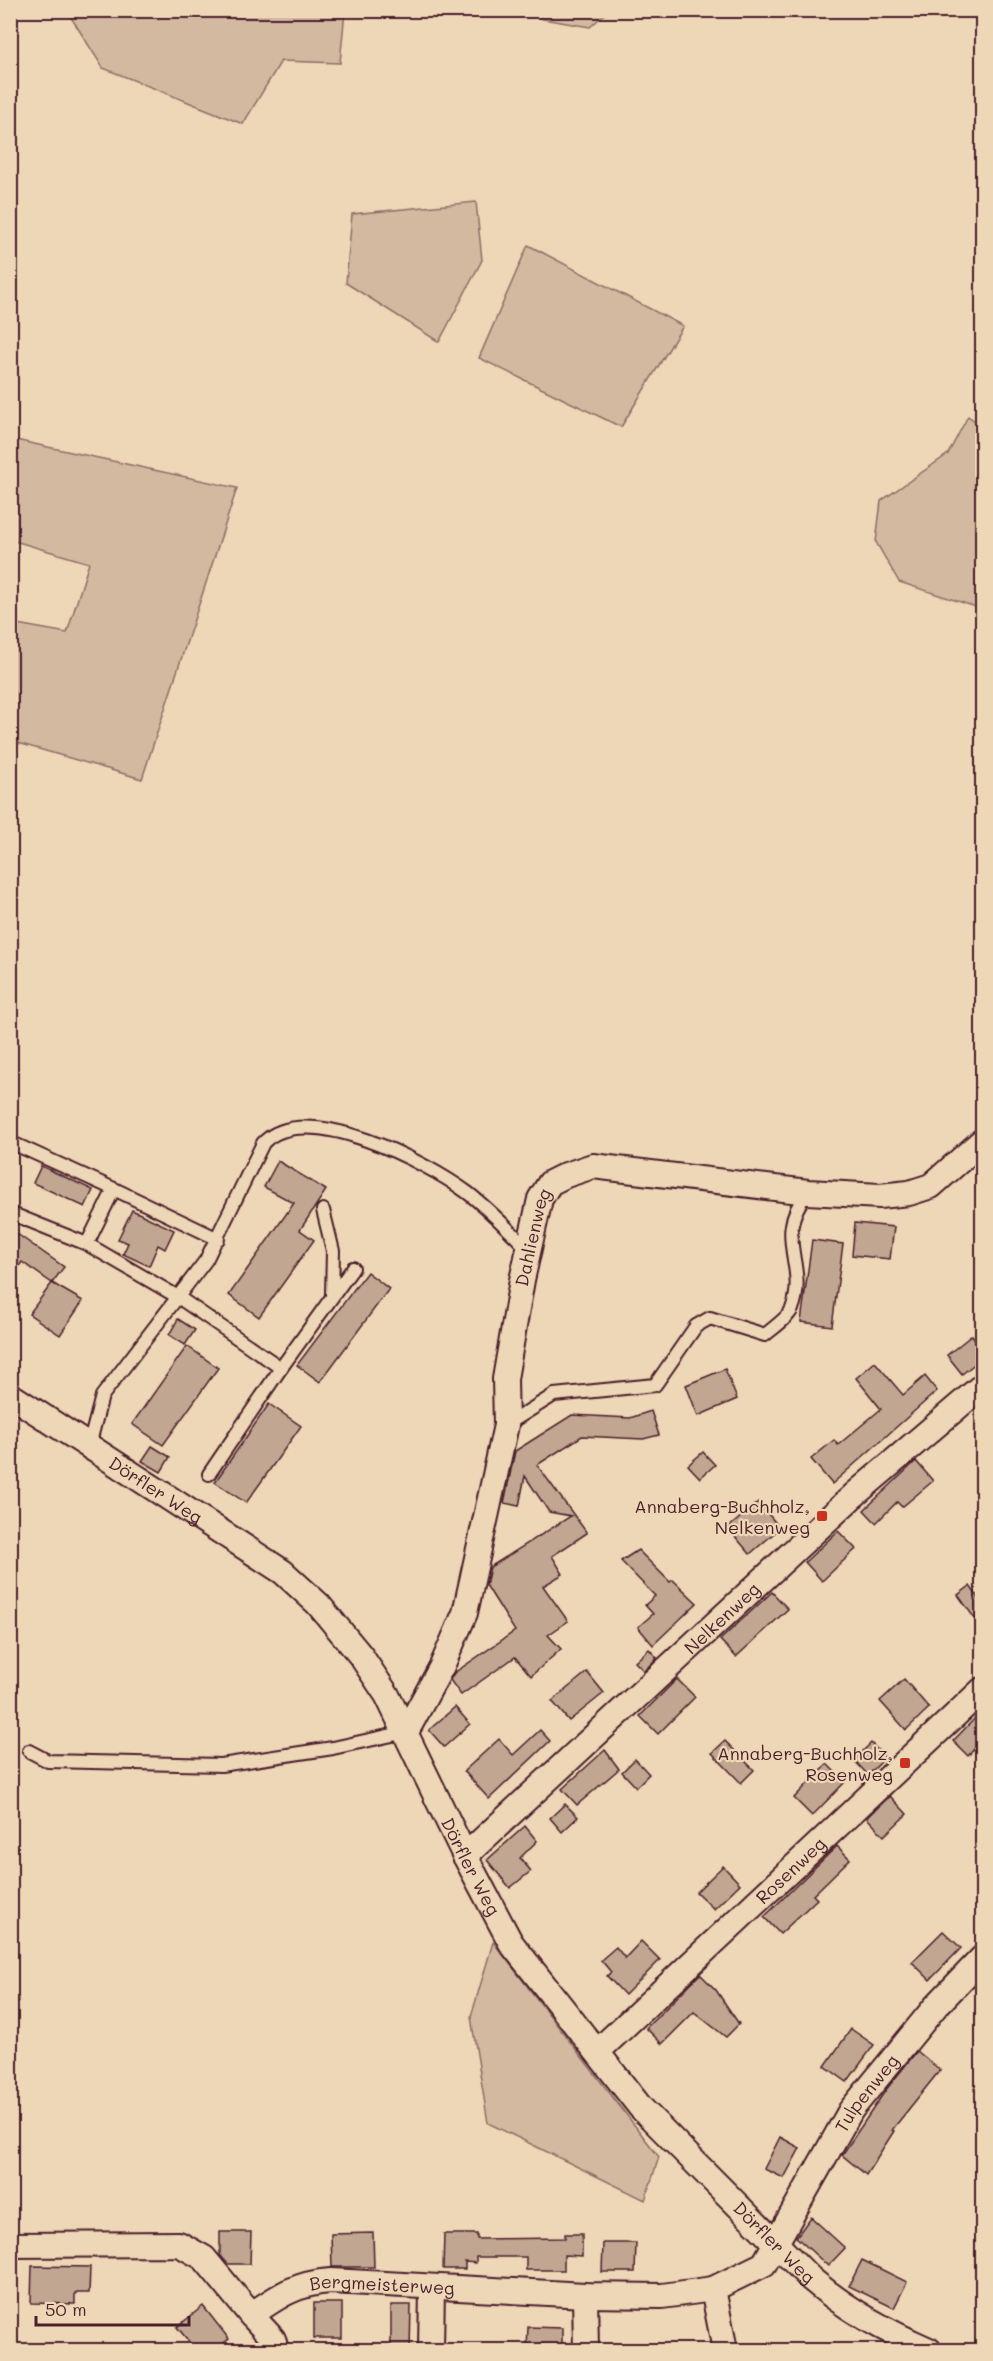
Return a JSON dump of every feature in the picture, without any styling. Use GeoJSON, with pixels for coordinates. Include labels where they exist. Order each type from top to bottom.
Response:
{"type":"FeatureCollection","features":[{"type":"Feature","properties":{"kind":"street","name":"Dahlienweg"},"geometry":{"type":"LineString","coordinates":[[406,1732],[442,1666],[465,1613],[506,1425],[506,1379],[528,1249],[540,1199],[550,1183],[566,1174],[593,1166],[808,1192],[880,1196],[920,1190],[931,1186],[982,1140]]}},
{"type":"Feature","properties":{"kind":"street","name":"Nelkenweg"},"geometry":{"type":"LineString","coordinates":[[465,1856],[853,1496],[982,1386]]}},
{"type":"Feature","properties":{"kind":"street","name":"Dörfler Weg"},"geometry":{"type":"LineString","coordinates":[[10,1395],[283,1572],[318,1604],[361,1656],[387,1695],[465,1856],[511,1943],[641,2108],[775,2246],[836,2300],[879,2327],[929,2350]]}},
{"type":"Feature","properties":{"kind":"street","name":"Rosenweg"},"geometry":{"type":"LineString","coordinates":[[598,2051],[982,1690]]}},
{"type":"Feature","properties":{"kind":"street","name":"Tulpenweg"},"geometry":{"type":"LineString","coordinates":[[775,2246],[851,2110],[935,2007],[982,1958]]}},
{"type":"Feature","properties":{"kind":"street"},"geometry":{"type":"LineString","coordinates":[[10,2245],[179,2244],[204,2258],[273,2339],[276,2350]]}},
{"type":"Feature","properties":{"kind":"street","name":"Bergmeisterweg"},"geometry":{"type":"LineString","coordinates":[[251,2314],[280,2295],[308,2282],[331,2281],[585,2295],[662,2296],[713,2289],[764,2264],[775,2246]]}},
{"type":"Feature","properties":{"kind":"street"},"geometry":{"type":"LineString","coordinates":[[431,2350],[432,2287]]}},
{"type":"Feature","properties":{"kind":"street"},"geometry":{"type":"LineString","coordinates":[[713,2289],[725,2350]]}},
{"type":"Feature","properties":{"kind":"street"},"geometry":{"type":"LineString","coordinates":[[585,2295],[586,2350]]}},
{"type":"Feature","properties":{"kind":"lane"},"geometry":{"type":"LineString","coordinates":[[89,1446],[102,1396],[178,1297],[218,1239],[263,1143],[271,1134],[281,1130],[312,1126],[334,1128],[372,1142],[431,1171],[467,1192],[528,1249]]}},
{"type":"Feature","properties":{"kind":"lane"},"geometry":{"type":"LineString","coordinates":[[10,1142],[218,1239]]}},
{"type":"Feature","properties":{"kind":"lane"},"geometry":{"type":"LineString","coordinates":[[87,1244],[114,1189]]}},
{"type":"Feature","properties":{"kind":"lane"},"geometry":{"type":"LineString","coordinates":[[506,1425],[554,1395],[655,1385],[696,1326],[710,1318],[765,1335],[792,1310],[796,1278],[790,1230],[795,1208],[808,1192]]}},
{"type":"Feature","properties":{"kind":"lane"},"geometry":{"type":"LineString","coordinates":[[323,1210],[333,1251],[332,1295]]}},
{"type":"Feature","properties":{"kind":"lane"},"geometry":{"type":"LineString","coordinates":[[10,1213],[87,1244],[178,1297],[281,1368]]}},
{"type":"Feature","properties":{"kind":"lane"},"geometry":{"type":"LineString","coordinates":[[209,1474],[353,1268]]}},
{"type":"Feature","properties":{"kind":"lane"},"geometry":{"type":"LineString","coordinates":[[29,1751],[48,1761],[220,1765],[333,1748],[406,1732]]}},
{"type":"Feature","properties":{"kind":"shaded area"},"geometry":{"type":"Polygon","coordinates":[[[67,11],[345,11],[340,63],[281,61],[243,124],[103,68],[67,11]]]}},
{"type":"Feature","properties":{"kind":"shaded area"},"geometry":{"type":"Polygon","coordinates":[[[531,11],[608,11],[590,27],[543,19],[531,11]]]}},
{"type":"Feature","properties":{"kind":"shaded area"},"geometry":{"type":"Polygon","coordinates":[[[476,202],[482,260],[439,342],[346,283],[352,214],[476,202]]]}},
{"type":"Feature","properties":{"kind":"shaded area"},"geometry":{"type":"Polygon","coordinates":[[[528,245],[683,326],[621,427],[479,358],[528,245]]]}},
{"type":"Feature","properties":{"kind":"shaded area"},"geometry":{"type":"Polygon","coordinates":[[[968,416],[982,426],[982,609],[899,582],[876,542],[881,501],[948,454],[968,416]]]}},
{"type":"Feature","properties":{"kind":"shaded area"},"geometry":{"type":"Polygon","coordinates":[[[11,439],[237,488],[142,779],[11,741],[11,623],[67,633],[89,563],[11,540],[11,439]]]}},
{"type":"Feature","properties":{"kind":"shaded area"},"geometry":{"type":"Polygon","coordinates":[[[493,1942],[659,2157],[645,2200],[488,2123],[471,2017],[493,1942]]]}},
{"type":"Feature","properties":{"kind":"building"},"geometry":{"type":"Polygon","coordinates":[[[278,1161],[326,1190],[300,1230],[314,1240],[259,1317],[229,1295],[294,1203],[264,1187],[278,1161]]]}},
{"type":"Feature","properties":{"kind":"building"},"geometry":{"type":"Polygon","coordinates":[[[41,1166],[93,1190],[85,1207],[33,1183],[41,1166]]]}},
{"type":"Feature","properties":{"kind":"building"},"geometry":{"type":"Polygon","coordinates":[[[132,1210],[174,1230],[165,1249],[158,1245],[149,1266],[123,1254],[128,1243],[118,1239],[132,1210]]]}},
{"type":"Feature","properties":{"kind":"building"},"geometry":{"type":"Polygon","coordinates":[[[855,1223],[894,1227],[890,1259],[852,1255],[855,1223]]]}},
{"type":"Feature","properties":{"kind":"building"},"geometry":{"type":"Polygon","coordinates":[[[10,1229],[64,1267],[52,1283],[22,1262],[10,1279],[10,1229]]]}},
{"type":"Feature","properties":{"kind":"building"},"geometry":{"type":"Polygon","coordinates":[[[812,1240],[843,1244],[832,1326],[801,1322],[812,1240]]]}},
{"type":"Feature","properties":{"kind":"building"},"geometry":{"type":"Polygon","coordinates":[[[367,1272],[389,1289],[320,1382],[297,1365],[367,1272]]]}},
{"type":"Feature","properties":{"kind":"building"},"geometry":{"type":"Polygon","coordinates":[[[52,1283],[83,1301],[60,1335],[29,1314],[52,1283]]]}},
{"type":"Feature","properties":{"kind":"building"},"geometry":{"type":"Polygon","coordinates":[[[178,1319],[195,1330],[185,1345],[169,1335],[178,1319]]]}},
{"type":"Feature","properties":{"kind":"building"},"geometry":{"type":"Polygon","coordinates":[[[972,1335],[982,1349],[982,1358],[962,1374],[947,1355],[972,1335]]]}},
{"type":"Feature","properties":{"kind":"building"},"geometry":{"type":"Polygon","coordinates":[[[187,1346],[218,1368],[163,1445],[132,1424],[187,1346]]]}},
{"type":"Feature","properties":{"kind":"building"},"geometry":{"type":"Polygon","coordinates":[[[875,1362],[903,1395],[925,1376],[937,1391],[832,1484],[811,1459],[834,1440],[838,1445],[881,1409],[856,1378],[875,1362]]]}},
{"type":"Feature","properties":{"kind":"building"},"geometry":{"type":"Polygon","coordinates":[[[725,1369],[737,1399],[698,1416],[686,1385],[725,1369]]]}},
{"type":"Feature","properties":{"kind":"building"},"geometry":{"type":"Polygon","coordinates":[[[269,1404],[301,1426],[246,1503],[215,1482],[269,1404]]]}},
{"type":"Feature","properties":{"kind":"building"},"geometry":{"type":"Polygon","coordinates":[[[651,1411],[659,1435],[643,1439],[582,1436],[537,1465],[587,1533],[552,1556],[563,1574],[543,1586],[568,1621],[548,1635],[561,1649],[531,1676],[515,1657],[461,1695],[450,1680],[454,1673],[515,1631],[486,1585],[490,1567],[571,1516],[549,1512],[525,1476],[519,1506],[504,1503],[515,1451],[572,1415],[630,1418],[651,1411]]]}},
{"type":"Feature","properties":{"kind":"building"},"geometry":{"type":"Polygon","coordinates":[[[152,1446],[170,1457],[161,1472],[142,1461],[152,1446]]]}},
{"type":"Feature","properties":{"kind":"building"},"geometry":{"type":"Polygon","coordinates":[[[703,1452],[715,1465],[700,1478],[688,1465],[703,1452]]]}},
{"type":"Feature","properties":{"kind":"building"},"geometry":{"type":"Polygon","coordinates":[[[916,1461],[933,1481],[902,1507],[897,1502],[876,1523],[864,1510],[916,1461]]]}},
{"type":"Feature","properties":{"kind":"building"},"geometry":{"type":"Polygon","coordinates":[[[758,1502],[780,1528],[750,1554],[728,1528],[758,1502]]]}},
{"type":"Feature","properties":{"kind":"building"},"geometry":{"type":"Polygon","coordinates":[[[838,1531],[856,1549],[822,1581],[805,1562],[838,1531]]]}},
{"type":"Feature","properties":{"kind":"building"},"geometry":{"type":"Polygon","coordinates":[[[638,1550],[670,1582],[673,1580],[697,1603],[653,1645],[638,1627],[653,1614],[645,1605],[655,1596],[621,1561],[638,1550]]]}},
{"type":"Feature","properties":{"kind":"building"},"geometry":{"type":"Polygon","coordinates":[[[970,1586],[982,1603],[982,1629],[958,1595],[970,1586]]]}},
{"type":"Feature","properties":{"kind":"building"},"geometry":{"type":"Polygon","coordinates":[[[772,1592],[788,1609],[736,1657],[720,1640],[772,1592]]]}},
{"type":"Feature","properties":{"kind":"building"},"geometry":{"type":"Polygon","coordinates":[[[649,1649],[657,1658],[644,1671],[635,1662],[649,1649]]]}},
{"type":"Feature","properties":{"kind":"building"},"geometry":{"type":"Polygon","coordinates":[[[587,1672],[604,1693],[569,1721],[552,1701],[587,1672]]]}},
{"type":"Feature","properties":{"kind":"building"},"geometry":{"type":"Polygon","coordinates":[[[677,1679],[695,1697],[658,1734],[640,1716],[677,1679]]]}},
{"type":"Feature","properties":{"kind":"building"},"geometry":{"type":"Polygon","coordinates":[[[904,1679],[929,1708],[906,1730],[880,1701],[904,1679]]]}},
{"type":"Feature","properties":{"kind":"building"},"geometry":{"type":"Polygon","coordinates":[[[455,1707],[470,1724],[444,1747],[429,1730],[455,1707]]]}},
{"type":"Feature","properties":{"kind":"building"},"geometry":{"type":"Polygon","coordinates":[[[982,1711],[982,1740],[968,1756],[953,1741],[982,1711]]]}},
{"type":"Feature","properties":{"kind":"building"},"geometry":{"type":"Polygon","coordinates":[[[540,1730],[550,1741],[489,1799],[464,1771],[499,1739],[513,1755],[540,1730]]]}},
{"type":"Feature","properties":{"kind":"building"},"geometry":{"type":"Polygon","coordinates":[[[725,1741],[754,1770],[741,1783],[712,1753],[725,1741]]]}},
{"type":"Feature","properties":{"kind":"building"},"geometry":{"type":"Polygon","coordinates":[[[871,1743],[885,1758],[868,1775],[854,1760],[871,1743]]]}},
{"type":"Feature","properties":{"kind":"building"},"geometry":{"type":"Polygon","coordinates":[[[605,1750],[619,1769],[577,1805],[562,1789],[605,1750]]]}},
{"type":"Feature","properties":{"kind":"building"},"geometry":{"type":"Polygon","coordinates":[[[635,1759],[649,1774],[636,1787],[622,1772],[635,1759]]]}},
{"type":"Feature","properties":{"kind":"building"},"geometry":{"type":"Polygon","coordinates":[[[827,1764],[845,1782],[812,1816],[794,1798],[827,1764]]]}},
{"type":"Feature","properties":{"kind":"building"},"geometry":{"type":"Polygon","coordinates":[[[890,1796],[907,1814],[884,1836],[867,1818],[890,1796]]]}},
{"type":"Feature","properties":{"kind":"building"},"geometry":{"type":"Polygon","coordinates":[[[565,1804],[578,1817],[562,1832],[550,1818],[565,1804]]]}},
{"type":"Feature","properties":{"kind":"building"},"geometry":{"type":"Polygon","coordinates":[[[525,1826],[537,1841],[520,1858],[531,1871],[510,1888],[487,1860],[525,1826]]]}},
{"type":"Feature","properties":{"kind":"building"},"geometry":{"type":"Polygon","coordinates":[[[837,1846],[850,1859],[813,1895],[817,1899],[780,1934],[764,1917],[837,1846]]]}},
{"type":"Feature","properties":{"kind":"building"},"geometry":{"type":"Polygon","coordinates":[[[723,1866],[740,1884],[714,1909],[696,1892],[723,1866]]]}},
{"type":"Feature","properties":{"kind":"building"},"geometry":{"type":"Polygon","coordinates":[[[943,1931],[961,1948],[930,1980],[912,1962],[943,1931]]]}},
{"type":"Feature","properties":{"kind":"building"},"geometry":{"type":"Polygon","coordinates":[[[641,1941],[660,1960],[625,1995],[607,1976],[611,1972],[601,1960],[616,1947],[625,1958],[641,1941]]]}},
{"type":"Feature","properties":{"kind":"building"},"geometry":{"type":"Polygon","coordinates":[[[700,1974],[716,1990],[739,2024],[726,2037],[694,2012],[662,2044],[646,2028],[700,1974]]]}},
{"type":"Feature","properties":{"kind":"building"},"geometry":{"type":"Polygon","coordinates":[[[851,2029],[874,2045],[847,2082],[825,2066],[851,2029]]]}},
{"type":"Feature","properties":{"kind":"building"},"geometry":{"type":"Polygon","coordinates":[[[917,2051],[940,2070],[892,2130],[894,2131],[866,2175],[842,2155],[885,2091],[917,2051]]]}},
{"type":"Feature","properties":{"kind":"building"},"geometry":{"type":"Polygon","coordinates":[[[780,2137],[800,2148],[784,2178],[764,2169],[780,2137]]]}},
{"type":"Feature","properties":{"kind":"building"},"geometry":{"type":"Polygon","coordinates":[[[811,2217],[845,2248],[828,2266],[796,2237],[811,2217]]]}},
{"type":"Feature","properties":{"kind":"building"},"geometry":{"type":"Polygon","coordinates":[[[220,2232],[251,2232],[250,2264],[228,2264],[220,2255],[220,2232]]]}},
{"type":"Feature","properties":{"kind":"building"},"geometry":{"type":"Polygon","coordinates":[[[373,2233],[374,2267],[332,2267],[331,2234],[373,2233]]]}},
{"type":"Feature","properties":{"kind":"building"},"geometry":{"type":"Polygon","coordinates":[[[444,2234],[477,2234],[477,2239],[565,2238],[565,2234],[582,2234],[582,2256],[564,2255],[564,2270],[526,2270],[526,2257],[476,2257],[476,2263],[465,2262],[465,2269],[443,2269],[444,2234]]]}},
{"type":"Feature","properties":{"kind":"building"},"geometry":{"type":"Polygon","coordinates":[[[603,2243],[636,2243],[635,2272],[602,2272],[603,2243]]]}},
{"type":"Feature","properties":{"kind":"building"},"geometry":{"type":"Polygon","coordinates":[[[862,2260],[907,2282],[894,2308],[849,2286],[862,2260]]]}},
{"type":"Feature","properties":{"kind":"building"},"geometry":{"type":"Polygon","coordinates":[[[32,2266],[90,2267],[89,2293],[75,2293],[75,2304],[31,2303],[32,2266]]]}},
{"type":"Feature","properties":{"kind":"building"},"geometry":{"type":"Polygon","coordinates":[[[314,2303],[342,2303],[342,2338],[314,2338],[314,2303]]]}},
{"type":"Feature","properties":{"kind":"building"},"geometry":{"type":"Polygon","coordinates":[[[391,2305],[411,2305],[410,2350],[391,2350],[391,2305]]]}},
{"type":"Feature","properties":{"kind":"building"},"geometry":{"type":"Polygon","coordinates":[[[203,2306],[229,2339],[214,2350],[196,2350],[177,2327],[203,2306]]]}},
{"type":"Feature","properties":{"kind":"building"},"geometry":{"type":"Polygon","coordinates":[[[528,2327],[562,2328],[562,2350],[527,2350],[528,2327]]]}},
{"type":"Feature","properties":{"kind":"place","name":"Annaberg-Buchholz, Nelkenweg"},"geometry":{"type":"Point","coordinates":[822,1516]}},
{"type":"Feature","properties":{"kind":"place","name":"Annaberg-Buchholz, Rosenweg"},"geometry":{"type":"Point","coordinates":[905,1763]}}]}
